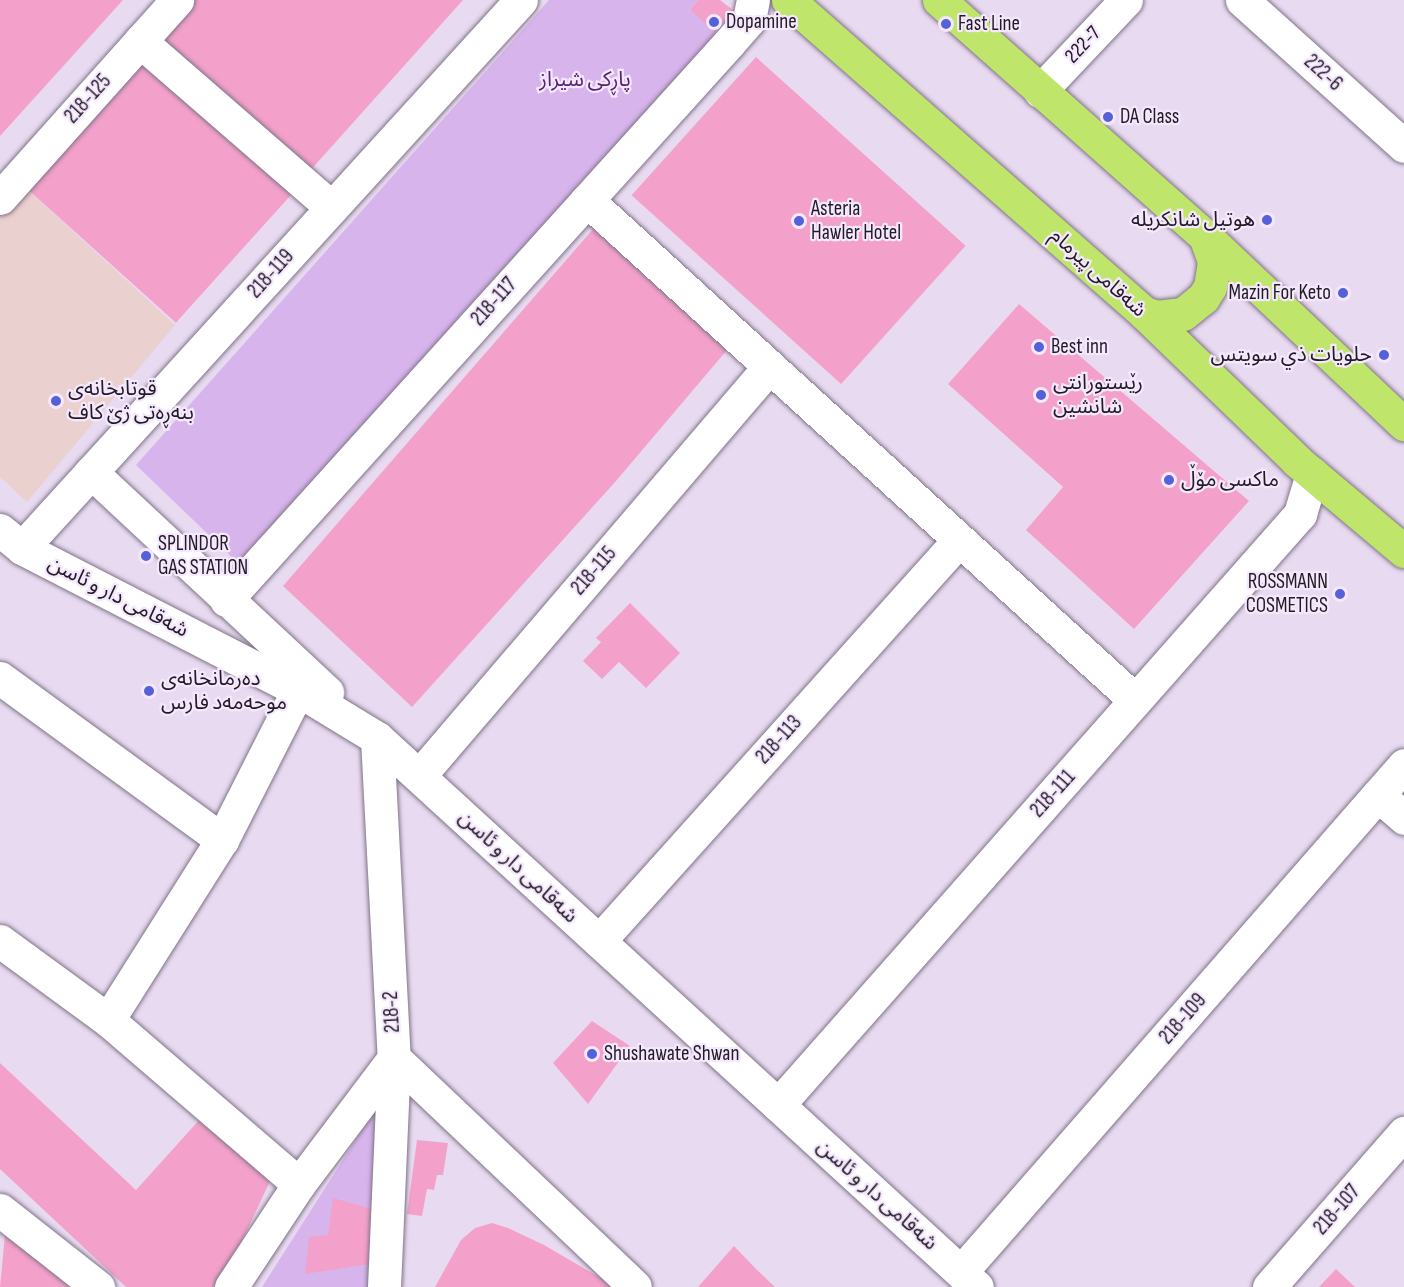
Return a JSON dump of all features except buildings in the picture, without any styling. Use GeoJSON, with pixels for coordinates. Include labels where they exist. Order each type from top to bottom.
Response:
{"type":"FeatureCollection","features":[{"type":"Feature","properties":{"kind":"highway","name":"شەقامی پیرمام"},"geometry":{"type":"LineString","coordinates":[[788,0],[1144,314],[1312,474],[1404,552]]}},
{"type":"Feature","properties":{"kind":"highway"},"geometry":{"type":"LineString","coordinates":[[939,0],[1205,236],[1404,424]]}},
{"type":"Feature","properties":{"kind":"highway"},"geometry":{"type":"LineString","coordinates":[[1144,314],[1157,317],[1182,314],[1203,298],[1210,287],[1214,267],[1211,248],[1205,236]]}},
{"type":"Feature","properties":{"kind":"street","name":"218-125"},"geometry":{"type":"LineString","coordinates":[[0,198],[177,0]]}},
{"type":"Feature","properties":{"kind":"street","name":"218-119"},"geometry":{"type":"LineString","coordinates":[[11,539],[91,472],[521,0]]}},
{"type":"Feature","properties":{"kind":"street","name":"222-7"},"geometry":{"type":"LineString","coordinates":[[1040,91],[1126,0]]}},
{"type":"Feature","properties":{"kind":"street","name":"222-6"},"geometry":{"type":"LineString","coordinates":[[1242,0],[1404,146]]}},
{"type":"Feature","properties":{"kind":"street","name":"218-117"},"geometry":{"type":"LineString","coordinates":[[226,600],[586,200],[751,10]]}},
{"type":"Feature","properties":{"kind":"street"},"geometry":{"type":"LineString","coordinates":[[140,41],[332,208]]}},
{"type":"Feature","properties":{"kind":"street"},"geometry":{"type":"LineString","coordinates":[[586,200],[1136,700]]}},
{"type":"Feature","properties":{"kind":"street","name":"218-115"},"geometry":{"type":"LineString","coordinates":[[419,776],[769,367]]}},
{"type":"Feature","properties":{"kind":"street"},"geometry":{"type":"LineString","coordinates":[[91,472],[377,738]]}},
{"type":"Feature","properties":{"kind":"street","name":"218-111"},"geometry":{"type":"LineString","coordinates":[[778,1105],[1300,514],[1312,474]]}},
{"type":"Feature","properties":{"kind":"street","name":"شەقامی دار و ئاسن"},"geometry":{"type":"LineString","coordinates":[[11,539],[298,690],[377,738],[969,1280]]}},
{"type":"Feature","properties":{"kind":"street","name":"218-113"},"geometry":{"type":"LineString","coordinates":[[598,941],[959,540]]}},
{"type":"Feature","properties":{"kind":"street"},"geometry":{"type":"LineString","coordinates":[[0,678],[222,840]]}},
{"type":"Feature","properties":{"kind":"street"},"geometry":{"type":"LineString","coordinates":[[108,1020],[222,840],[298,690]]}},
{"type":"Feature","properties":{"kind":"street","name":"218-2"},"geometry":{"type":"LineString","coordinates":[[377,738],[394,1058],[384,1287]]}},
{"type":"Feature","properties":{"kind":"street","name":"218-109"},"geometry":{"type":"LineString","coordinates":[[969,1280],[1404,765]]}},
{"type":"Feature","properties":{"kind":"street"},"geometry":{"type":"LineString","coordinates":[[1378,795],[1404,818]]}},
{"type":"Feature","properties":{"kind":"street"},"geometry":{"type":"LineString","coordinates":[[0,941],[108,1020],[299,1184]]}},
{"type":"Feature","properties":{"kind":"street"},"geometry":{"type":"LineString","coordinates":[[231,1287],[299,1184],[394,1058],[635,1287]]}},
{"type":"Feature","properties":{"kind":"street","name":"218-107"},"geometry":{"type":"LineString","coordinates":[[1269,1287],[1332,1235],[1404,1133]]}},
{"type":"Feature","properties":{"kind":"street"},"geometry":{"type":"LineString","coordinates":[[0,1210],[98,1287]]}},
{"type":"Feature","properties":{"kind":"shaded area","name":"قوتابخانەی بنەڕەتی ژێ کاف"},"geometry":{"type":"Polygon","coordinates":[[[24,186],[175,325],[27,502],[0,477],[0,215],[24,186]]]}},
{"type":"Feature","properties":{"kind":"green space","name":"پاڕکی شیراز"},"geometry":{"type":"Polygon","coordinates":[[[549,0],[698,0],[690,10],[729,43],[241,566],[136,465],[549,0]]]}},
{"type":"Feature","properties":{"kind":"green space"},"geometry":{"type":"Polygon","coordinates":[[[378,1105],[371,1287],[262,1287],[378,1105]]]}},
{"type":"Feature","properties":{"kind":"place","name":"Dopamine"},"geometry":{"type":"Point","coordinates":[714,22]}},
{"type":"Feature","properties":{"kind":"place","name":"Fast Line"},"geometry":{"type":"Point","coordinates":[946,24]}},
{"type":"Feature","properties":{"kind":"place","name":"DA Class"},"geometry":{"type":"Point","coordinates":[1108,117]}},
{"type":"Feature","properties":{"kind":"place","name":"هوتيل شانكريله"},"geometry":{"type":"Point","coordinates":[1267,220]}},
{"type":"Feature","properties":{"kind":"place","name":"Asteria Hawler Hotel"},"geometry":{"type":"Point","coordinates":[799,221]}},
{"type":"Feature","properties":{"kind":"place","name":"Mazin For Keto"},"geometry":{"type":"Point","coordinates":[1343,293]}},
{"type":"Feature","properties":{"kind":"place","name":"Best inn"},"geometry":{"type":"Point","coordinates":[1039,347]}},
{"type":"Feature","properties":{"kind":"place","name":"حلويات ذي سويتس"},"geometry":{"type":"Point","coordinates":[1384,355]}},
{"type":"Feature","properties":{"kind":"place","name":"رێستورانتی شانشین"},"geometry":{"type":"Point","coordinates":[1041,395]}},
{"type":"Feature","properties":{"kind":"place","name":"قوتابخانەی بنەڕەتی ژێ کاف"},"geometry":{"type":"Point","coordinates":[56,401]}},
{"type":"Feature","properties":{"kind":"place","name":"ماكسی مۆڵ"},"geometry":{"type":"Point","coordinates":[1169,480]}},
{"type":"Feature","properties":{"kind":"place","name":"SPLINDOR GAS STATION"},"geometry":{"type":"Point","coordinates":[146,556]}},
{"type":"Feature","properties":{"kind":"place","name":"ROSSMANN COSMETICS"},"geometry":{"type":"Point","coordinates":[1340,594]}},
{"type":"Feature","properties":{"kind":"place","name":"دەرمانخانەی موحەمەد فارس"},"geometry":{"type":"Point","coordinates":[149,691]}},
{"type":"Feature","properties":{"kind":"place","name":"Shushawate Shwan"},"geometry":{"type":"Point","coordinates":[592,1054]}}]}
